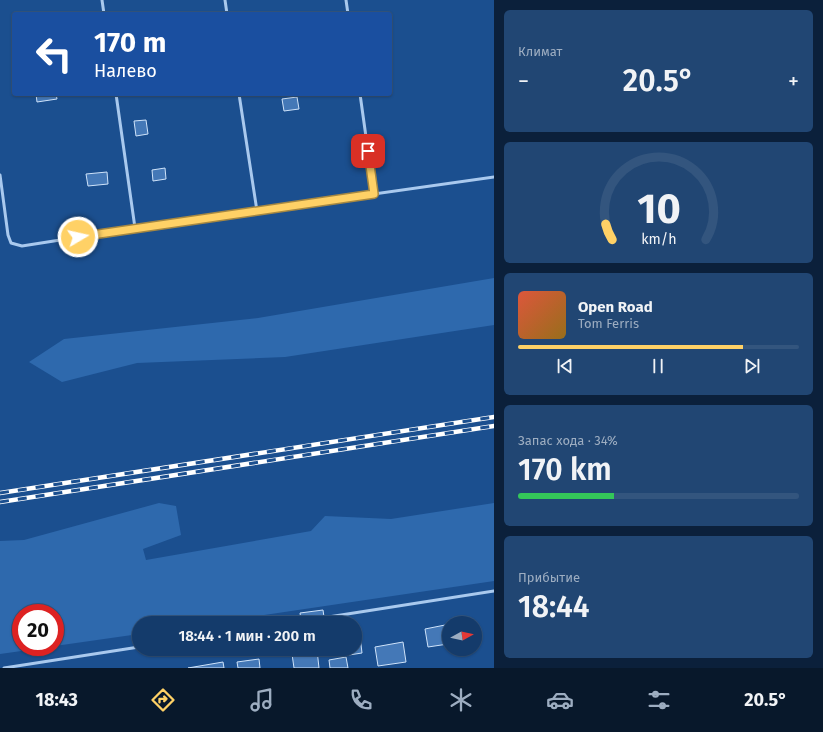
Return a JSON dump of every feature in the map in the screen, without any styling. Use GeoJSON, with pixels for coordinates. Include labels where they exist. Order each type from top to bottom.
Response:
{"type":"FeatureCollection","features":[{"type":"Feature","properties":{"kind":"lane"},"geometry":{"type":"LineString","coordinates":[[102,0],[104,12]]}},
{"type":"Feature","properties":{"kind":"lane"},"geometry":{"type":"LineString","coordinates":[[225,0],[227,12]]}},
{"type":"Feature","properties":{"kind":"lane"},"geometry":{"type":"LineString","coordinates":[[346,0],[348,12]]}},
{"type":"Feature","properties":{"kind":"lane"},"geometry":{"type":"LineString","coordinates":[[116,96],[135,228]]}},
{"type":"Feature","properties":{"kind":"lane"},"geometry":{"type":"LineString","coordinates":[[239,96],[257,211]]}},
{"type":"Feature","properties":{"kind":"lane"},"geometry":{"type":"LineString","coordinates":[[360,96],[374,194]]}},
{"type":"Feature","properties":{"kind":"lane"},"geometry":{"type":"LineString","coordinates":[[0,175],[11,243],[22,246],[135,228],[494,177]]}},
{"type":"Feature","properties":{"kind":"lane"},"geometry":{"type":"LineString","coordinates":[[335,616],[494,591]]}},
{"type":"Feature","properties":{"kind":"lane"},"geometry":{"type":"LineString","coordinates":[[4,668],[132,648]]}},
{"type":"Feature","properties":{"kind":"shaded area"},"geometry":{"type":"Polygon","coordinates":[[[494,278],[494,325],[285,357],[137,363],[62,382],[29,362],[64,339],[258,318],[494,278]]]}},
{"type":"Feature","properties":{"kind":"shaded area"},"geometry":{"type":"Polygon","coordinates":[[[159,503],[176,506],[181,535],[143,549],[146,560],[311,531],[325,516],[391,519],[494,503],[494,581],[258,616],[132,616],[132,635],[64,645],[64,604],[12,604],[12,652],[0,654],[0,541],[24,540],[159,503]]]}},
{"type":"Feature","properties":{"kind":"building"},"geometry":{"type":"Polygon","coordinates":[[[36,96],[56,96],[57,99],[37,102],[36,96]]]}},
{"type":"Feature","properties":{"kind":"building"},"geometry":{"type":"Polygon","coordinates":[[[297,97],[299,109],[284,111],[282,99],[297,97]]]}},
{"type":"Feature","properties":{"kind":"building"},"geometry":{"type":"Polygon","coordinates":[[[146,120],[148,134],[136,136],[134,121],[146,120]]]}},
{"type":"Feature","properties":{"kind":"building"},"geometry":{"type":"Polygon","coordinates":[[[165,168],[166,179],[153,181],[152,170],[165,168]]]}},
{"type":"Feature","properties":{"kind":"building"},"geometry":{"type":"Polygon","coordinates":[[[107,172],[108,184],[88,186],[86,174],[107,172]]]}},
{"type":"Feature","properties":{"kind":"building"},"geometry":{"type":"Polygon","coordinates":[[[323,610],[324,616],[300,616],[300,613],[323,610]]]}},
{"type":"Feature","properties":{"kind":"building"},"geometry":{"type":"Polygon","coordinates":[[[442,626],[442,645],[428,647],[425,629],[442,626]]]}},
{"type":"Feature","properties":{"kind":"building"},"geometry":{"type":"Polygon","coordinates":[[[403,642],[406,662],[378,666],[375,647],[403,642]]]}},
{"type":"Feature","properties":{"kind":"building"},"geometry":{"type":"Polygon","coordinates":[[[292,656],[318,656],[319,668],[294,668],[292,656]]]}},
{"type":"Feature","properties":{"kind":"building"},"geometry":{"type":"Polygon","coordinates":[[[346,657],[348,668],[330,668],[329,660],[346,657]]]}},
{"type":"Feature","properties":{"kind":"building"},"geometry":{"type":"Polygon","coordinates":[[[259,659],[260,668],[238,668],[237,662],[259,659]]]}},
{"type":"Feature","properties":{"kind":"building"},"geometry":{"type":"Polygon","coordinates":[[[223,662],[224,668],[188,668],[223,662]]]}},
{"type":"Feature","properties":{"kind":"railway"},"geometry":{"type":"LineString","coordinates":[[0,493],[494,417]]}},
{"type":"Feature","properties":{"kind":"railway"},"geometry":{"type":"LineString","coordinates":[[0,502],[494,426]]}},
{"type":"Feature","properties":{"kind":"route"},"geometry":{"type":"LineString","coordinates":[[78,237],[374,194],[368,151]]}}]}
